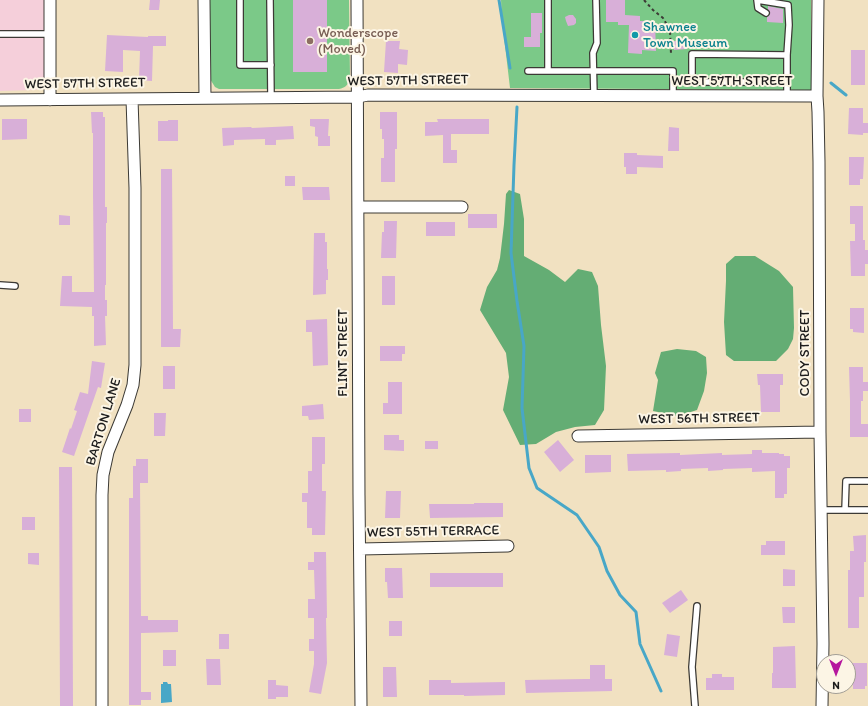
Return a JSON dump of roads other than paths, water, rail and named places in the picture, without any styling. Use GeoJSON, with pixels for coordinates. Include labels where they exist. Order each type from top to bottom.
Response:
{"type":"FeatureCollection","features":[{"type":"Feature","properties":{"kind":"street"},"geometry":{"type":"LineString","coordinates":[[50,0],[50,100]]}},
{"type":"Feature","properties":{"kind":"street"},"geometry":{"type":"LineString","coordinates":[[204,0],[205,98]]}},
{"type":"Feature","properties":{"kind":"street","name":"FLINT STREET"},"geometry":{"type":"LineString","coordinates":[[357,0],[361,706]]}},
{"type":"Feature","properties":{"kind":"street","name":"CODY STREET"},"geometry":{"type":"LineString","coordinates":[[818,0],[817,96],[819,162],[820,432],[823,644],[822,706]]}},
{"type":"Feature","properties":{"kind":"street","name":"WEST 57TH STREET"},"geometry":{"type":"LineString","coordinates":[[0,100],[358,97],[368,95],[817,96]]}},
{"type":"Feature","properties":{"kind":"street","name":"BARTON LANE"},"geometry":{"type":"LineString","coordinates":[[102,706],[103,475],[108,452],[127,405],[135,365],[135,188],[132,99]]}},
{"type":"Feature","properties":{"kind":"street"},"geometry":{"type":"LineString","coordinates":[[358,207],[462,207]]}},
{"type":"Feature","properties":{"kind":"street","name":"WEST 56TH STREET"},"geometry":{"type":"LineString","coordinates":[[578,436],[820,432]]}},
{"type":"Feature","properties":{"kind":"street","name":"WEST 55TH TERRACE"},"geometry":{"type":"LineString","coordinates":[[360,549],[508,546]]}},
{"type":"Feature","properties":{"kind":"lane"},"geometry":{"type":"LineString","coordinates":[[240,0],[240,66],[271,65]]}},
{"type":"Feature","properties":{"kind":"lane"},"geometry":{"type":"LineString","coordinates":[[270,0],[271,98]]}},
{"type":"Feature","properties":{"kind":"lane"},"geometry":{"type":"LineString","coordinates":[[548,0],[548,70]]}},
{"type":"Feature","properties":{"kind":"lane"},"geometry":{"type":"LineString","coordinates":[[594,96],[593,53],[597,43],[596,0]]}},
{"type":"Feature","properties":{"kind":"lane"},"geometry":{"type":"LineString","coordinates":[[766,13],[758,8],[757,0],[788,5],[789,25],[787,96]]}},
{"type":"Feature","properties":{"kind":"lane"},"geometry":{"type":"LineString","coordinates":[[0,34],[50,34]]}},
{"type":"Feature","properties":{"kind":"lane"},"geometry":{"type":"LineString","coordinates":[[787,55],[692,54],[692,82],[787,82]]}},
{"type":"Feature","properties":{"kind":"lane"},"geometry":{"type":"LineString","coordinates":[[528,70],[673,70],[673,96]]}},
{"type":"Feature","properties":{"kind":"lane"},"geometry":{"type":"LineString","coordinates":[[0,285],[15,286]]}},
{"type":"Feature","properties":{"kind":"lane"},"geometry":{"type":"LineString","coordinates":[[845,510],[846,481],[868,481]]}},
{"type":"Feature","properties":{"kind":"lane"},"geometry":{"type":"LineString","coordinates":[[821,510],[868,510]]}},
{"type":"Feature","properties":{"kind":"lane"},"geometry":{"type":"LineString","coordinates":[[695,706],[692,667],[697,606]]}},
{"type":"Feature","properties":{"kind":"water"},"geometry":{"type":"Polygon","coordinates":[[[163,682],[171,684],[172,702],[161,703],[161,684],[163,684],[163,682]]]}},
{"type":"Feature","properties":{"kind":"waterway"},"geometry":{"type":"LineString","coordinates":[[499,0],[510,68]]}},
{"type":"Feature","properties":{"kind":"waterway"},"geometry":{"type":"LineString","coordinates":[[831,83],[846,95]]}},
{"type":"Feature","properties":{"kind":"waterway"},"geometry":{"type":"LineString","coordinates":[[517,107],[511,253],[524,346],[522,408],[529,468],[537,488],[577,515],[599,547],[607,571],[620,595],[636,612],[640,644],[661,691]]}},
{"type":"Feature","properties":{"kind":"place","name":"Shawnee Town Museum"},"geometry":{"type":"Point","coordinates":[635,35]}},
{"type":"Feature","properties":{"kind":"place","name":"Wonderscope (Moved)"},"geometry":{"type":"Point","coordinates":[310,41]}}]}
